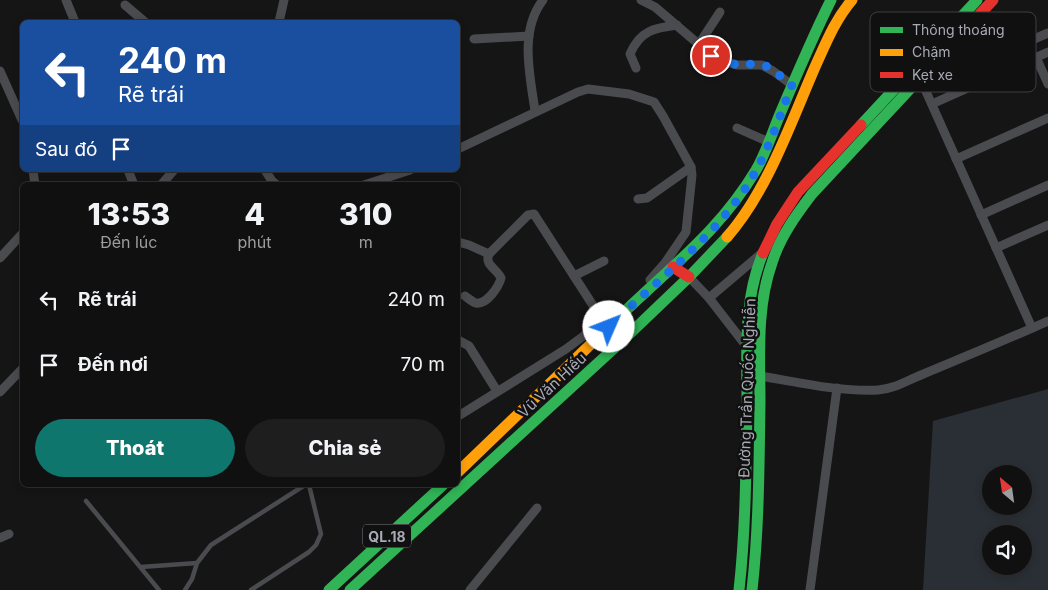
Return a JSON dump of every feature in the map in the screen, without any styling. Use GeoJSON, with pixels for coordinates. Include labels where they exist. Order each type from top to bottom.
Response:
{"type":"FeatureCollection","features":[{"type":"Feature","properties":{"kind":"main road","name":"Vũ Văn Hiếu"},"geometry":{"type":"LineString","coordinates":[[460,470],[633,299],[672,268],[713,229],[735,202],[757,169],[810,42],[831,0]]}},
{"type":"Feature","properties":{"kind":"main road","name":"Vũ Văn Hiếu"},"geometry":{"type":"LineString","coordinates":[[350,590],[614,349],[689,277],[740,222],[760,191],[775,162],[828,38],[842,12],[852,0]]}},
{"type":"Feature","properties":{"kind":"main road","name":"Đường Trần Quốc Nghiễn"},"geometry":{"type":"LineString","coordinates":[[966,12],[977,0]]}},
{"type":"Feature","properties":{"kind":"main road","name":"Đường Trần Quốc Nghiễn"},"geometry":{"type":"LineString","coordinates":[[983,12],[993,0]]}},
{"type":"Feature","properties":{"kind":"main road","name":"Đường Trần Quốc Nghiễn"},"geometry":{"type":"LineString","coordinates":[[739,590],[744,547],[746,493],[747,347],[751,291],[763,251],[783,213],[798,192],[891,92]]}},
{"type":"Feature","properties":{"kind":"main road","name":"Đường Trần Quốc Nghiễn"},"geometry":{"type":"LineString","coordinates":[[752,590],[759,516],[760,332],[765,287],[771,265],[780,242],[809,198],[913,92]]}},
{"type":"Feature","properties":{"kind":"main road"},"geometry":{"type":"LineString","coordinates":[[672,268],[689,277]]}},
{"type":"Feature","properties":{"kind":"main road","name":"QL.18"},"geometry":{"type":"LineString","coordinates":[[329,590],[441,487]]}},
{"type":"Feature","properties":{"kind":"street"},"geometry":{"type":"LineString","coordinates":[[66,0],[74,20]]}},
{"type":"Feature","properties":{"kind":"street"},"geometry":{"type":"LineString","coordinates":[[279,20],[284,0]]}},
{"type":"Feature","properties":{"kind":"street"},"geometry":{"type":"LineString","coordinates":[[531,0],[540,4],[529,36],[528,59],[535,111]]}},
{"type":"Feature","properties":{"kind":"street"},"geometry":{"type":"LineString","coordinates":[[641,0],[655,7],[678,25],[716,59],[737,65],[762,65],[773,70],[792,85]]}},
{"type":"Feature","properties":{"kind":"street"},"geometry":{"type":"LineString","coordinates":[[125,6],[142,20]]}},
{"type":"Feature","properties":{"kind":"street"},"geometry":{"type":"LineString","coordinates":[[699,44],[720,12]]}},
{"type":"Feature","properties":{"kind":"street"},"geometry":{"type":"LineString","coordinates":[[636,68],[630,54],[638,42],[649,32],[660,27],[678,25]]}},
{"type":"Feature","properties":{"kind":"street"},"geometry":{"type":"LineString","coordinates":[[1036,38],[1048,33]]}},
{"type":"Feature","properties":{"kind":"street"},"geometry":{"type":"LineString","coordinates":[[474,39],[529,36]]}},
{"type":"Feature","properties":{"kind":"street"},"geometry":{"type":"LineString","coordinates":[[1048,52],[1036,57],[1048,84]]}},
{"type":"Feature","properties":{"kind":"street"},"geometry":{"type":"LineString","coordinates":[[1,76],[20,116]]}},
{"type":"Feature","properties":{"kind":"street"},"geometry":{"type":"LineString","coordinates":[[460,147],[535,111],[588,89],[629,94],[654,102],[691,167],[686,232],[666,263],[633,299],[566,349],[460,415]]}},
{"type":"Feature","properties":{"kind":"street"},"geometry":{"type":"LineString","coordinates":[[923,92],[932,104],[1032,328]]}},
{"type":"Feature","properties":{"kind":"street"},"geometry":{"type":"LineString","coordinates":[[932,104],[959,92]]}},
{"type":"Feature","properties":{"kind":"street"},"geometry":{"type":"LineString","coordinates":[[956,159],[1048,118]]}},
{"type":"Feature","properties":{"kind":"street"},"geometry":{"type":"LineString","coordinates":[[737,128],[769,142]]}},
{"type":"Feature","properties":{"kind":"street"},"geometry":{"type":"LineString","coordinates":[[638,199],[648,198],[691,167]]}},
{"type":"Feature","properties":{"kind":"street"},"geometry":{"type":"LineString","coordinates":[[164,182],[172,172]]}},
{"type":"Feature","properties":{"kind":"street"},"geometry":{"type":"LineString","coordinates":[[267,172],[275,182]]}},
{"type":"Feature","properties":{"kind":"street"},"geometry":{"type":"LineString","coordinates":[[373,182],[404,172]]}},
{"type":"Feature","properties":{"kind":"street"},"geometry":{"type":"LineString","coordinates":[[981,215],[1048,185]]}},
{"type":"Feature","properties":{"kind":"street"},"geometry":{"type":"LineString","coordinates":[[465,296],[475,303],[480,303],[493,292],[501,278],[499,273],[488,262],[489,254],[528,215],[534,214],[594,307],[605,320]]}},
{"type":"Feature","properties":{"kind":"street"},"geometry":{"type":"LineString","coordinates":[[996,248],[1048,225]]}},
{"type":"Feature","properties":{"kind":"street"},"geometry":{"type":"LineString","coordinates":[[0,258],[20,236]]}},
{"type":"Feature","properties":{"kind":"street"},"geometry":{"type":"LineString","coordinates":[[460,243],[489,254]]}},
{"type":"Feature","properties":{"kind":"street"},"geometry":{"type":"LineString","coordinates":[[708,298],[763,251]]}},
{"type":"Feature","properties":{"kind":"street"},"geometry":{"type":"LineString","coordinates":[[574,276],[604,261]]}},
{"type":"Feature","properties":{"kind":"street"},"geometry":{"type":"LineString","coordinates":[[689,277],[747,347]]}},
{"type":"Feature","properties":{"kind":"street"},"geometry":{"type":"LineString","coordinates":[[760,376],[837,388],[879,390],[899,386],[918,376],[1048,321]]}},
{"type":"Feature","properties":{"kind":"street"},"geometry":{"type":"LineString","coordinates":[[460,341],[469,346],[497,391]]}},
{"type":"Feature","properties":{"kind":"street"},"geometry":{"type":"LineString","coordinates":[[0,392],[20,371]]}},
{"type":"Feature","properties":{"kind":"street"},"geometry":{"type":"LineString","coordinates":[[810,590],[837,388]]}},
{"type":"Feature","properties":{"kind":"street"},"geometry":{"type":"LineString","coordinates":[[470,590],[537,508]]}},
{"type":"Feature","properties":{"kind":"street"},"geometry":{"type":"LineString","coordinates":[[0,538],[9,534]]}},
{"type":"Feature","properties":{"kind":"lane"},"geometry":{"type":"LineString","coordinates":[[185,590],[192,579],[197,563],[218,540],[302,487]]}},
{"type":"Feature","properties":{"kind":"lane"},"geometry":{"type":"LineString","coordinates":[[251,590],[309,552],[316,544],[321,534],[309,487]]}},
{"type":"Feature","properties":{"kind":"lane"},"geometry":{"type":"LineString","coordinates":[[86,501],[159,590]]}},
{"type":"Feature","properties":{"kind":"lane"},"geometry":{"type":"LineString","coordinates":[[141,567],[197,563]]}},
{"type":"Feature","properties":{"kind":"shaded area"},"geometry":{"type":"Polygon","coordinates":[[[1048,389],[1048,590],[923,590],[933,421],[1048,389]]]}},
{"type":"Feature","properties":{"kind":"traffic: fast"},"geometry":{"type":"LineString","coordinates":[[619,317],[710,231],[742,192],[763,157],[798,71],[831,0]]}},
{"type":"Feature","properties":{"kind":"traffic: fast"},"geometry":{"type":"LineString","coordinates":[[966,12],[977,0]]}},
{"type":"Feature","properties":{"kind":"traffic: fast"},"geometry":{"type":"LineString","coordinates":[[861,125],[892,92]]}},
{"type":"Feature","properties":{"kind":"traffic: fast"},"geometry":{"type":"LineString","coordinates":[[752,590],[758,497],[761,315],[763,297],[775,253],[789,227],[812,194],[907,92]]}},
{"type":"Feature","properties":{"kind":"traffic: fast"},"geometry":{"type":"LineString","coordinates":[[350,590],[621,342],[689,277],[727,237]]}},
{"type":"Feature","properties":{"kind":"traffic: fast"},"geometry":{"type":"LineString","coordinates":[[739,590],[745,495],[749,307],[752,289],[763,253]]}},
{"type":"Feature","properties":{"kind":"traffic: fast"},"geometry":{"type":"LineString","coordinates":[[329,590],[441,487]]}},
{"type":"Feature","properties":{"kind":"traffic: slow"},"geometry":{"type":"LineString","coordinates":[[727,237],[741,219],[766,178],[827,41],[852,0]]}},
{"type":"Feature","properties":{"kind":"traffic: slow"},"geometry":{"type":"LineString","coordinates":[[460,470],[619,317]]}},
{"type":"Feature","properties":{"kind":"traffic: jam"},"geometry":{"type":"LineString","coordinates":[[982,12],[993,0]]}},
{"type":"Feature","properties":{"kind":"traffic: jam"},"geometry":{"type":"LineString","coordinates":[[763,253],[777,224],[798,192],[861,125]]}},
{"type":"Feature","properties":{"kind":"traffic: jam"},"geometry":{"type":"LineString","coordinates":[[673,267],[689,277]]}},
{"type":"Feature","properties":{"kind":"route"},"geometry":{"type":"LineString","coordinates":[[609,327],[635,301],[679,263],[713,229],[735,202],[757,169],[792,85],[773,70],[762,65],[737,65],[711,56]]}}]}
